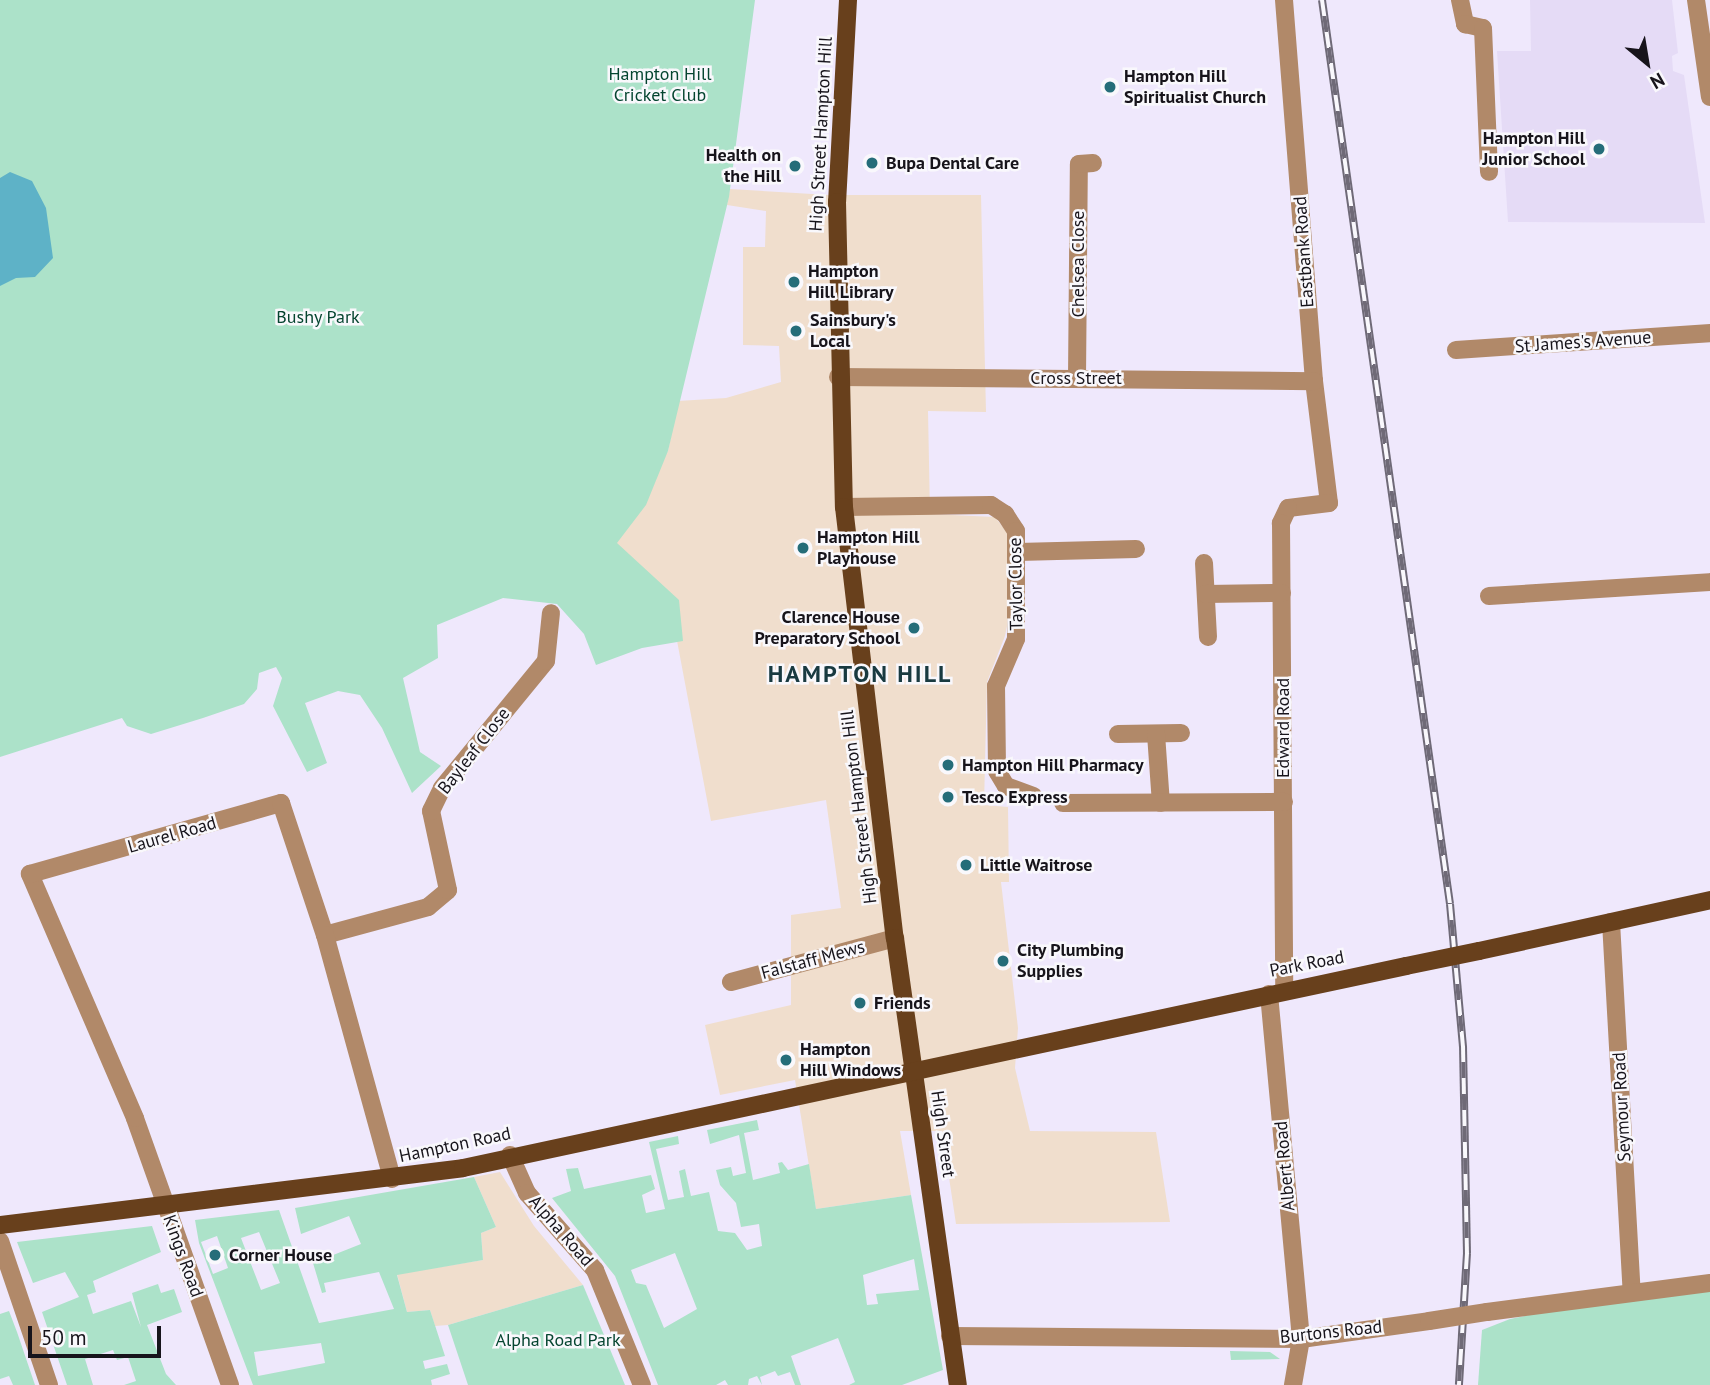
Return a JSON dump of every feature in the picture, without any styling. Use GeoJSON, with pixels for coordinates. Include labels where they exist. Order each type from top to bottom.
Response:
{"type":"FeatureCollection","features":[{"type":"Feature","properties":{"kind":"main road","name":"High Street Hampton Hill"},"geometry":{"type":"LineString","coordinates":[[848,0],[837,202],[838,377],[844,507],[895,938]]}},
{"type":"Feature","properties":{"kind":"main road","name":"Park Road"},"geometry":{"type":"LineString","coordinates":[[913,1068],[1479,951],[1710,900]]}},
{"type":"Feature","properties":{"kind":"main road","name":"High Street"},"geometry":{"type":"LineString","coordinates":[[895,938],[957,1385]]}},
{"type":"Feature","properties":{"kind":"main road","name":"Hampton Road"},"geometry":{"type":"LineString","coordinates":[[0,1225],[392,1179],[913,1068]]}},
{"type":"Feature","properties":{"kind":"street","name":"Eastbank Road"},"geometry":{"type":"LineString","coordinates":[[1284,0],[1314,381],[1329,503]]}},
{"type":"Feature","properties":{"kind":"street"},"geometry":{"type":"LineString","coordinates":[[1460,0],[1465,24],[1483,28],[1489,172]]}},
{"type":"Feature","properties":{"kind":"street"},"geometry":{"type":"LineString","coordinates":[[1696,0],[1710,97]]}},
{"type":"Feature","properties":{"kind":"street","name":"Chelsea Close"},"geometry":{"type":"LineString","coordinates":[[1077,378],[1079,164],[1093,163]]}},
{"type":"Feature","properties":{"kind":"street","name":"St James's Avenue"},"geometry":{"type":"LineString","coordinates":[[1456,350],[1710,333]]}},
{"type":"Feature","properties":{"kind":"street","name":"Cross Street"},"geometry":{"type":"LineString","coordinates":[[838,377],[1314,381]]}},
{"type":"Feature","properties":{"kind":"street","name":"Edward Road"},"geometry":{"type":"LineString","coordinates":[[1277,992],[1284,802],[1281,523],[1288,508],[1329,503]]}},
{"type":"Feature","properties":{"kind":"street","name":"Taylor Close"},"geometry":{"type":"LineString","coordinates":[[844,507],[991,505],[1004,514],[1016,531],[1016,639],[996,686],[997,771],[1006,786],[1033,796]]}},
{"type":"Feature","properties":{"kind":"street"},"geometry":{"type":"LineString","coordinates":[[1018,552],[1136,549]]}},
{"type":"Feature","properties":{"kind":"street"},"geometry":{"type":"LineString","coordinates":[[1204,563],[1209,637]]}},
{"type":"Feature","properties":{"kind":"street"},"geometry":{"type":"LineString","coordinates":[[1489,596],[1710,582]]}},
{"type":"Feature","properties":{"kind":"street"},"geometry":{"type":"LineString","coordinates":[[1206,594],[1283,593]]}},
{"type":"Feature","properties":{"kind":"street","name":"Bayleaf Close"},"geometry":{"type":"LineString","coordinates":[[325,935],[428,907],[448,890],[430,811],[442,788],[546,661],[551,613]]}},
{"type":"Feature","properties":{"kind":"street"},"geometry":{"type":"LineString","coordinates":[[1118,734],[1181,733]]}},
{"type":"Feature","properties":{"kind":"street"},"geometry":{"type":"LineString","coordinates":[[1156,734],[1161,803]]}},
{"type":"Feature","properties":{"kind":"street"},"geometry":{"type":"LineString","coordinates":[[1063,803],[1284,802]]}},
{"type":"Feature","properties":{"kind":"street","name":"Laurel Road"},"geometry":{"type":"LineString","coordinates":[[165,1206],[135,1118],[30,874],[281,803],[325,935],[392,1179]]}},
{"type":"Feature","properties":{"kind":"street","name":"Seymour Road"},"geometry":{"type":"LineString","coordinates":[[1611,922],[1632,1292]]}},
{"type":"Feature","properties":{"kind":"street","name":"Falstaff Mews"},"geometry":{"type":"LineString","coordinates":[[731,982],[895,938]]}},
{"type":"Feature","properties":{"kind":"street","name":"Albert Road"},"geometry":{"type":"LineString","coordinates":[[1277,992],[1300,1339],[1293,1385]]}},
{"type":"Feature","properties":{"kind":"street","name":"Alpha Road"},"geometry":{"type":"LineString","coordinates":[[510,1155],[527,1192],[595,1269],[642,1385]]}},
{"type":"Feature","properties":{"kind":"street","name":"Kings Road"},"geometry":{"type":"LineString","coordinates":[[165,1206],[230,1385]]}},
{"type":"Feature","properties":{"kind":"street"},"geometry":{"type":"LineString","coordinates":[[0,1241],[49,1385]]}},
{"type":"Feature","properties":{"kind":"street","name":"Burtons Road"},"geometry":{"type":"LineString","coordinates":[[950,1336],[1300,1339],[1710,1283]]}},
{"type":"Feature","properties":{"kind":"shaded area","name":"Hampton Hill Junior School"},"geometry":{"type":"Polygon","coordinates":[[[1530,0],[1672,0],[1678,53],[1672,56],[1673,71],[1684,75],[1705,223],[1508,222],[1497,51],[1531,51],[1530,0]]]}},
{"type":"Feature","properties":{"kind":"shaded area"},"geometry":{"type":"Polygon","coordinates":[[[730,189],[829,195],[981,195],[986,412],[928,411],[930,514],[995,517],[1009,535],[1012,601],[1005,636],[987,682],[984,805],[1008,807],[1009,882],[1001,882],[1018,1028],[1015,1068],[1030,1131],[1156,1132],[1170,1222],[956,1224],[942,1131],[900,1131],[911,1195],[816,1209],[795,1080],[720,1095],[705,1025],[791,1005],[791,915],[841,908],[826,800],[711,821],[668,593],[605,551],[668,451],[678,401],[726,398],[781,382],[779,346],[743,345],[743,247],[765,247],[766,211],[727,205],[730,189]]]}},
{"type":"Feature","properties":{"kind":"shaded area"},"geometry":{"type":"Polygon","coordinates":[[[500,1172],[534,1226],[583,1285],[448,1325],[435,1326],[430,1310],[407,1312],[397,1274],[483,1260],[481,1233],[496,1227],[474,1177],[500,1172]]]}},
{"type":"Feature","properties":{"kind":"green space","name":"Bushy Park"},"geometry":{"type":"Polygon","coordinates":[[[0,0],[755,0],[729,197],[668,451],[646,505],[617,543],[679,600],[683,641],[642,648],[596,665],[584,634],[557,604],[503,598],[437,625],[438,658],[403,678],[420,752],[441,766],[412,793],[382,728],[360,695],[338,691],[305,703],[327,763],[307,772],[273,706],[282,678],[276,667],[259,673],[257,689],[244,704],[203,718],[151,734],[127,726],[122,718],[0,757],[0,0]]]}},
{"type":"Feature","properties":{"kind":"green space"},"geometry":{"type":"Polygon","coordinates":[[[757,1120],[759,1130],[744,1133],[753,1180],[780,1173],[778,1163],[782,1162],[788,1170],[809,1164],[816,1209],[911,1195],[943,1370],[902,1385],[849,1385],[855,1382],[838,1338],[791,1356],[801,1385],[795,1385],[790,1372],[778,1376],[775,1371],[760,1377],[762,1385],[757,1376],[749,1379],[748,1385],[728,1385],[725,1380],[716,1385],[658,1385],[615,1276],[552,1198],[571,1191],[566,1169],[578,1168],[584,1189],[651,1175],[655,1189],[642,1195],[646,1213],[665,1209],[649,1142],[678,1136],[679,1144],[656,1149],[668,1200],[684,1197],[679,1171],[685,1169],[691,1196],[709,1192],[718,1231],[735,1233],[747,1250],[762,1246],[759,1224],[741,1227],[736,1203],[720,1185],[716,1170],[731,1167],[733,1176],[746,1173],[739,1135],[710,1144],[707,1130],[757,1120]],[[675,1253],[631,1270],[636,1283],[646,1285],[664,1328],[697,1309],[675,1253]],[[914,1259],[863,1275],[867,1305],[878,1304],[876,1294],[919,1290],[914,1259]]]}},
{"type":"Feature","properties":{"kind":"green space"},"geometry":{"type":"Polygon","coordinates":[[[474,1177],[496,1227],[481,1233],[483,1260],[397,1275],[407,1312],[430,1310],[445,1356],[423,1361],[425,1369],[447,1364],[450,1374],[431,1380],[432,1385],[253,1385],[199,1243],[195,1220],[279,1210],[319,1323],[394,1309],[379,1272],[324,1283],[326,1292],[322,1293],[313,1263],[361,1244],[349,1216],[301,1234],[295,1208],[474,1177]],[[259,1232],[241,1238],[261,1290],[280,1283],[259,1232]],[[217,1236],[201,1242],[213,1274],[228,1268],[217,1236]],[[321,1343],[254,1352],[258,1376],[325,1363],[321,1343]]]}},
{"type":"Feature","properties":{"kind":"green space"},"geometry":{"type":"Polygon","coordinates":[[[152,1226],[161,1252],[93,1281],[96,1292],[87,1295],[93,1314],[131,1301],[141,1327],[132,1293],[158,1284],[161,1293],[174,1289],[182,1312],[147,1325],[166,1374],[176,1385],[124,1385],[136,1381],[128,1357],[117,1360],[113,1350],[85,1359],[93,1385],[67,1385],[42,1312],[79,1297],[65,1272],[33,1283],[17,1242],[152,1226]]]}},
{"type":"Feature","properties":{"kind":"green space","name":"Alpha Road Park"},"geometry":{"type":"Polygon","coordinates":[[[583,1285],[625,1385],[468,1385],[448,1325],[583,1285]]]}},
{"type":"Feature","properties":{"kind":"green space"},"geometry":{"type":"Polygon","coordinates":[[[1710,1291],[1710,1385],[1478,1385],[1482,1330],[1510,1319],[1577,1305],[1710,1291]]]}},
{"type":"Feature","properties":{"kind":"green space"},"geometry":{"type":"Polygon","coordinates":[[[9,1311],[35,1385],[13,1385],[9,1376],[0,1379],[0,1314],[9,1311]]]}},
{"type":"Feature","properties":{"kind":"green space"},"geometry":{"type":"Polygon","coordinates":[[[1230,1351],[1270,1352],[1280,1359],[1231,1360],[1230,1351]]]}},
{"type":"Feature","properties":{"kind":"water"},"geometry":{"type":"Polygon","coordinates":[[[10,172],[32,181],[46,208],[53,258],[35,277],[16,278],[0,286],[0,178],[10,172]]]}},
{"type":"Feature","properties":{"kind":"railway"},"geometry":{"type":"LineString","coordinates":[[1322,0],[1450,904],[1463,1046],[1467,1253],[1459,1385]]}},
{"type":"Feature","properties":{"kind":"place","name":"Hampton Hill Spiritualist Church"},"geometry":{"type":"Point","coordinates":[1110,87]}},
{"type":"Feature","properties":{"kind":"place","name":"Hampton Hill Junior School"},"geometry":{"type":"Point","coordinates":[1599,149]}},
{"type":"Feature","properties":{"kind":"place","name":"Bupa Dental Care"},"geometry":{"type":"Point","coordinates":[872,163]}},
{"type":"Feature","properties":{"kind":"place","name":"Health on the Hill"},"geometry":{"type":"Point","coordinates":[795,166]}},
{"type":"Feature","properties":{"kind":"place","name":"Hampton Hill Library"},"geometry":{"type":"Point","coordinates":[794,282]}},
{"type":"Feature","properties":{"kind":"place","name":"Sainsbury's Local"},"geometry":{"type":"Point","coordinates":[796,331]}},
{"type":"Feature","properties":{"kind":"place","name":"Hampton Hill Playhouse"},"geometry":{"type":"Point","coordinates":[803,548]}},
{"type":"Feature","properties":{"kind":"place","name":"Clarence House Preparatory School"},"geometry":{"type":"Point","coordinates":[914,628]}},
{"type":"Feature","properties":{"kind":"place","name":"Hampton Hill Pharmacy"},"geometry":{"type":"Point","coordinates":[948,765]}},
{"type":"Feature","properties":{"kind":"place","name":"Tesco Express"},"geometry":{"type":"Point","coordinates":[948,797]}},
{"type":"Feature","properties":{"kind":"place","name":"Little Waitrose"},"geometry":{"type":"Point","coordinates":[966,865]}},
{"type":"Feature","properties":{"kind":"place","name":"City Plumbing Supplies"},"geometry":{"type":"Point","coordinates":[1003,961]}},
{"type":"Feature","properties":{"kind":"place","name":"Friends"},"geometry":{"type":"Point","coordinates":[860,1003]}},
{"type":"Feature","properties":{"kind":"place","name":"Hampton Hill Windows"},"geometry":{"type":"Point","coordinates":[786,1060]}},
{"type":"Feature","properties":{"kind":"place","name":"Corner House"},"geometry":{"type":"Point","coordinates":[215,1255]}},
{"type":"Feature","properties":{"kind":"district","name":"HAMPTON HILL"},"geometry":{"type":"Point","coordinates":[860,674]}},
{"type":"Feature","properties":{"kind":"park label","name":"Hampton Hill Cricket Club"},"geometry":{"type":"Point","coordinates":[660,85]}}]}
